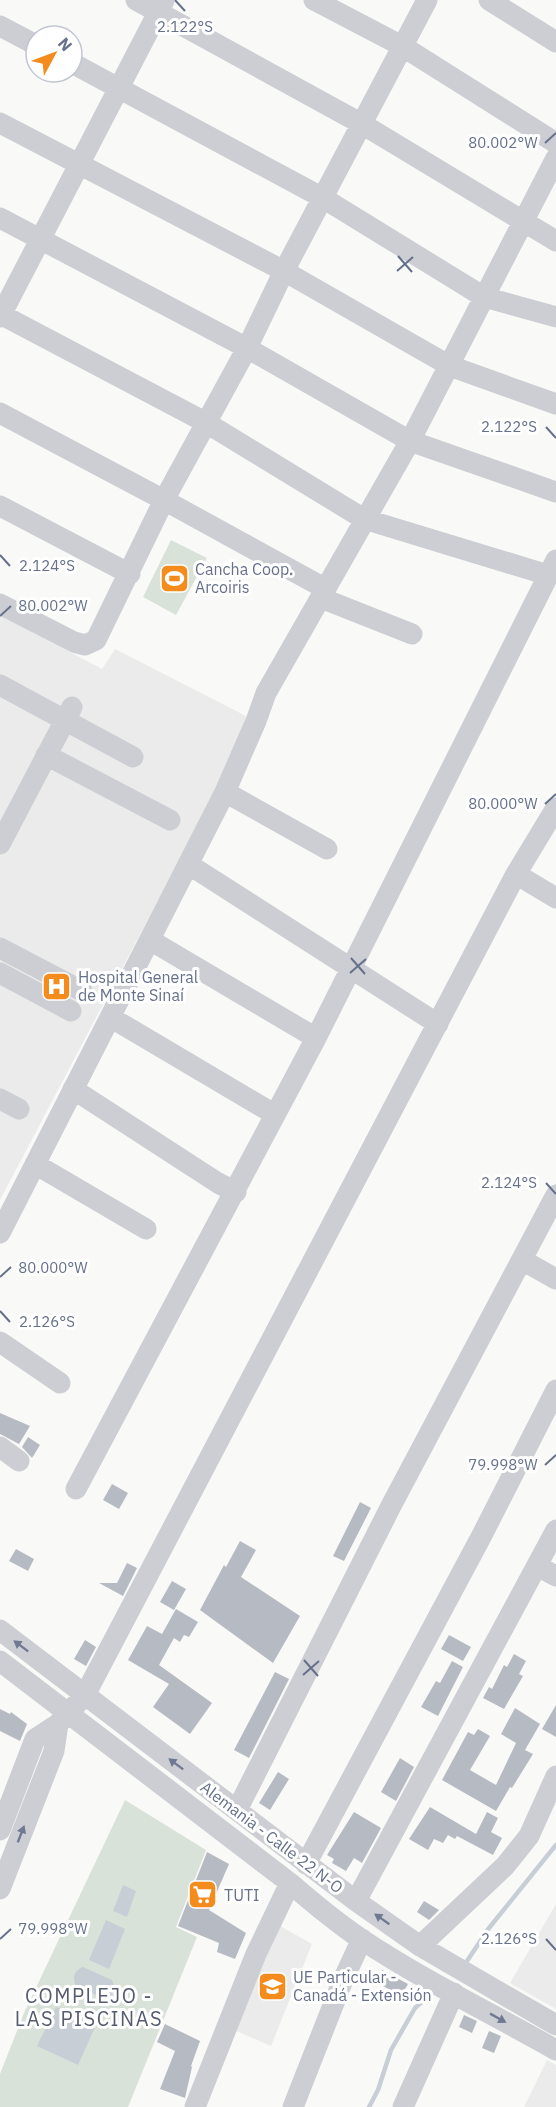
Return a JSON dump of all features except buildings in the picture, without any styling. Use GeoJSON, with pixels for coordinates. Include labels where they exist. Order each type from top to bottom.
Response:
{"type":"FeatureCollection","features":[{"type":"Feature","properties":{"kind":"street"},"geometry":{"type":"LineString","coordinates":[[136,0],[161,6],[556,241]]}},
{"type":"Feature","properties":{"kind":"street"},"geometry":{"type":"LineString","coordinates":[[314,0],[402,46],[556,143]]}},
{"type":"Feature","properties":{"kind":"street"},"geometry":{"type":"LineString","coordinates":[[0,604],[61,636],[85,645],[96,640],[164,500],[247,348],[284,271],[427,0]]}},
{"type":"Feature","properties":{"kind":"street"},"geometry":{"type":"LineString","coordinates":[[489,0],[556,42]]}},
{"type":"Feature","properties":{"kind":"street"},"geometry":{"type":"LineString","coordinates":[[76,1489],[236,1192],[274,1114],[352,969],[552,568],[364,519],[205,422],[0,315],[161,6]]}},
{"type":"Feature","properties":{"kind":"street"},"geometry":{"type":"LineString","coordinates":[[0,26],[24,39]]}},
{"type":"Feature","properties":{"kind":"street"},"geometry":{"type":"LineString","coordinates":[[84,69],[323,198],[483,297],[556,317]]}},
{"type":"Feature","properties":{"kind":"street"},"geometry":{"type":"LineString","coordinates":[[0,123],[284,271],[450,366],[556,404]]}},
{"type":"Feature","properties":{"kind":"street"},"geometry":{"type":"LineString","coordinates":[[0,1233],[225,792],[256,722],[266,693],[410,441],[556,158]]}},
{"type":"Feature","properties":{"kind":"street"},"geometry":{"type":"LineString","coordinates":[[0,218],[247,348],[410,441],[556,492]]}},
{"type":"Feature","properties":{"kind":"street"},"geometry":{"type":"LineString","coordinates":[[0,413],[164,500],[323,594],[412,633]]}},
{"type":"Feature","properties":{"kind":"street"},"geometry":{"type":"LineString","coordinates":[[0,506],[130,574]]}},
{"type":"Feature","properties":{"kind":"street"},"geometry":{"type":"LineString","coordinates":[[0,684],[68,713],[134,757]]}},
{"type":"Feature","properties":{"kind":"street"},"geometry":{"type":"LineString","coordinates":[[0,844],[68,713]]}},
{"type":"Feature","properties":{"kind":"street"},"geometry":{"type":"LineString","coordinates":[[46,755],[170,820]]}},
{"type":"Feature","properties":{"kind":"street"},"geometry":{"type":"LineString","coordinates":[[225,792],[327,849]]}},
{"type":"Feature","properties":{"kind":"street"},"geometry":{"type":"LineString","coordinates":[[0,1830],[35,1739],[63,1718],[85,1695],[516,874],[556,807]]}},
{"type":"Feature","properties":{"kind":"street"},"geometry":{"type":"LineString","coordinates":[[188,864],[438,1023]]}},
{"type":"Feature","properties":{"kind":"street"},"geometry":{"type":"LineString","coordinates":[[516,874],[556,898]]}},
{"type":"Feature","properties":{"kind":"street"},"geometry":{"type":"LineString","coordinates":[[150,940],[316,1038]]}},
{"type":"Feature","properties":{"kind":"street"},"geometry":{"type":"LineString","coordinates":[[0,948],[82,991]]}},
{"type":"Feature","properties":{"kind":"street"},"geometry":{"type":"LineString","coordinates":[[0,973],[71,1011]]}},
{"type":"Feature","properties":{"kind":"street"},"geometry":{"type":"LineString","coordinates":[[110,1017],[274,1114]]}},
{"type":"Feature","properties":{"kind":"street"},"geometry":{"type":"LineString","coordinates":[[74,1089],[218,1183],[236,1192]]}},
{"type":"Feature","properties":{"kind":"street"},"geometry":{"type":"LineString","coordinates":[[0,1099],[20,1109]]}},
{"type":"Feature","properties":{"kind":"street"},"geometry":{"type":"LineString","coordinates":[[35,1164],[146,1229]]}},
{"type":"Feature","properties":{"kind":"street"},"geometry":{"type":"LineString","coordinates":[[237,1810],[392,1504],[556,1195]]}},
{"type":"Feature","properties":{"kind":"street"},"geometry":{"type":"LineString","coordinates":[[522,1260],[556,1279]]}},
{"type":"Feature","properties":{"kind":"street"},"geometry":{"type":"LineString","coordinates":[[0,1342],[60,1383]]}},
{"type":"Feature","properties":{"kind":"street"},"geometry":{"type":"LineString","coordinates":[[306,1864],[481,1537],[556,1389]]}},
{"type":"Feature","properties":{"kind":"street"},"geometry":{"type":"LineString","coordinates":[[0,1447],[19,1461]]}},
{"type":"Feature","properties":{"kind":"street"},"geometry":{"type":"LineString","coordinates":[[356,1901],[556,1530]]}},
{"type":"Feature","properties":{"kind":"street"},"geometry":{"type":"LineString","coordinates":[[537,1566],[556,1576]]}},
{"type":"Feature","properties":{"kind":"street","name":"Alemania - Calle 22 N-O"},"geometry":{"type":"LineString","coordinates":[[0,1630],[356,1901],[425,1949],[556,2025]]}},
{"type":"Feature","properties":{"kind":"street","name":"Alemania - Calle 22 N-O"},"geometry":{"type":"LineString","coordinates":[[0,1660],[63,1718],[287,1888],[362,1940],[450,1992],[556,2050]]}},
{"type":"Feature","properties":{"kind":"street"},"geometry":{"type":"LineString","coordinates":[[0,1679],[63,1718]]}},
{"type":"Feature","properties":{"kind":"street"},"geometry":{"type":"LineString","coordinates":[[0,1889],[54,1750],[63,1718]]}},
{"type":"Feature","properties":{"kind":"street"},"geometry":{"type":"LineString","coordinates":[[425,1949],[505,1866],[529,1836],[556,1776]]}},
{"type":"Feature","properties":{"kind":"street"},"geometry":{"type":"LineString","coordinates":[[195,2107],[256,1954],[287,1888]]}},
{"type":"Feature","properties":{"kind":"street"},"geometry":{"type":"LineString","coordinates":[[293,2107],[343,1980],[362,1940]]}},
{"type":"Feature","properties":{"kind":"street"},"geometry":{"type":"LineString","coordinates":[[403,2107],[450,1992]]}},
{"type":"Feature","properties":{"kind":"shaded area","name":"Cancha Coop. Arcoiris"},"geometry":{"type":"Polygon","coordinates":[[[171,540],[207,558],[176,615],[143,597],[171,540]]]}},
{"type":"Feature","properties":{"kind":"shaded area","name":"Hospital General de Monte Sinaí"},"geometry":{"type":"Polygon","coordinates":[[[0,615],[102,669],[115,649],[246,716],[226,771],[0,1200],[0,615]]]}},
{"type":"Feature","properties":{"kind":"shaded area","name":"COMPLEJO - LAS PISCINAS"},"geometry":{"type":"Polygon","coordinates":[[[125,1800],[206,1850],[176,1927],[197,1937],[128,2107],[0,2107],[0,2074],[24,2013],[125,1800]]]}},
{"type":"Feature","properties":{"kind":"shaded area"},"geometry":{"type":"Polygon","coordinates":[[[123,1885],[136,1891],[127,1917],[113,1911],[123,1885]]]}},
{"type":"Feature","properties":{"kind":"shaded area"},"geometry":{"type":"Polygon","coordinates":[[[556,1904],[556,2009],[510,1983],[556,1904]]]}},
{"type":"Feature","properties":{"kind":"shaded area"},"geometry":{"type":"Polygon","coordinates":[[[106,1920],[125,1929],[109,1969],[89,1960],[106,1920]]]}},
{"type":"Feature","properties":{"kind":"shaded area","name":"UE Particular - Canadá - Extensión"},"geometry":{"type":"Polygon","coordinates":[[[275,1923],[312,1944],[271,2046],[232,2029],[275,1923]]]}},
{"type":"Feature","properties":{"kind":"shaded area"},"geometry":{"type":"Polygon","coordinates":[[[83,1967],[112,1980],[115,1989],[109,1999],[76,1986],[75,1975],[83,1967]]]}},
{"type":"Feature","properties":{"kind":"shaded area"},"geometry":{"type":"Polygon","coordinates":[[[56,2007],[96,2025],[78,2065],[37,2046],[56,2007]]]}},
{"type":"Feature","properties":{"kind":"shaded area"},"geometry":{"type":"Polygon","coordinates":[[[547,2060],[556,2065],[556,2107],[524,2107],[547,2060]]]}},
{"type":"Feature","properties":{"kind":"waterway"},"geometry":{"type":"LineString","coordinates":[[465,1964],[489,1928],[556,1845]]}},
{"type":"Feature","properties":{"kind":"waterway"},"geometry":{"type":"LineString","coordinates":[[369,2107],[378,2090],[391,2050],[415,2008],[434,1991]]}},
{"type":"Feature","properties":{"kind":"place","name":"Cancha Coop. Arcoiris"},"geometry":{"type":"Point","coordinates":[174,578]}},
{"type":"Feature","properties":{"kind":"place","name":"Hospital General de Monte Sinaí"},"geometry":{"type":"Point","coordinates":[57,986]}},
{"type":"Feature","properties":{"kind":"place","name":"TUTI"},"geometry":{"type":"Point","coordinates":[203,1895]}},
{"type":"Feature","properties":{"kind":"place","name":"UE Particular - Canadá - Extensión"},"geometry":{"type":"Point","coordinates":[272,1986]}},
{"type":"Feature","properties":{"kind":"district","name":"COMPLEJO - LAS PISCINAS"},"geometry":{"type":"Point","coordinates":[89,2006]}}]}
